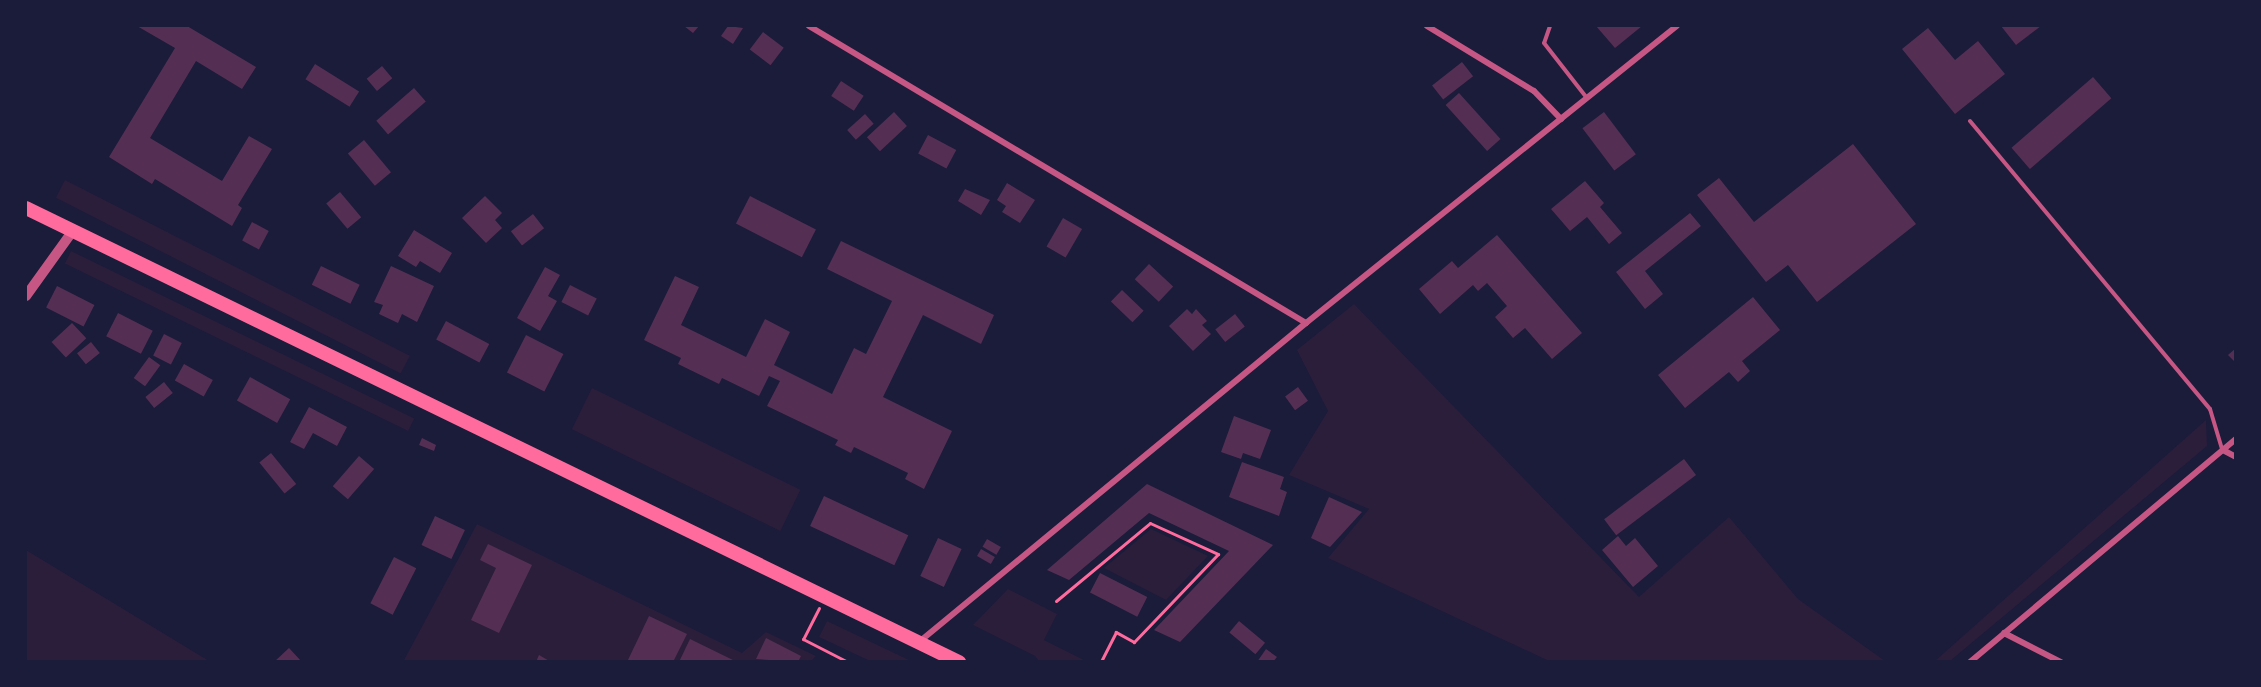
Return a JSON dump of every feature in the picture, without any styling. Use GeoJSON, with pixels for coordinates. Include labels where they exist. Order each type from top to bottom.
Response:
{"type":"FeatureCollection","features":[{"type":"Feature","properties":{"kind":"main road"},"geometry":{"type":"LineString","coordinates":[[26,208],[958,662]]}},
{"type":"Feature","properties":{"kind":"street"},"geometry":{"type":"LineString","coordinates":[[809,26],[1306,323]]}},
{"type":"Feature","properties":{"kind":"street"},"geometry":{"type":"LineString","coordinates":[[1427,26],[1534,91],[1562,118]]}},
{"type":"Feature","properties":{"kind":"street"},"geometry":{"type":"LineString","coordinates":[[919,642],[1306,323],[1677,26]]}},
{"type":"Feature","properties":{"kind":"street"},"geometry":{"type":"LineString","coordinates":[[26,296],[72,232]]}},
{"type":"Feature","properties":{"kind":"street"},"geometry":{"type":"LineString","coordinates":[[1970,662],[2235,439]]}},
{"type":"Feature","properties":{"kind":"street"},"geometry":{"type":"LineString","coordinates":[[2223,450],[2235,457]]}},
{"type":"Feature","properties":{"kind":"street"},"geometry":{"type":"LineString","coordinates":[[2004,633],[2061,662]]}},
{"type":"Feature","properties":{"kind":"lane"},"geometry":{"type":"LineString","coordinates":[[1550,26],[1544,44],[1587,98]]}},
{"type":"Feature","properties":{"kind":"lane"},"geometry":{"type":"LineString","coordinates":[[1970,121],[2210,409],[2223,450]]}},
{"type":"Feature","properties":{"kind":"path"},"geometry":{"type":"LineString","coordinates":[[1056,601],[1150,523],[1218,554],[1134,642],[1116,632],[1101,662]]}},
{"type":"Feature","properties":{"kind":"path"},"geometry":{"type":"LineString","coordinates":[[825,598],[803,639],[849,662]]}},
{"type":"Feature","properties":{"kind":"shaded area"},"geometry":{"type":"Polygon","coordinates":[[[65,180],[410,356],[401,374],[56,198],[65,180]]]}},
{"type":"Feature","properties":{"kind":"shaded area"},"geometry":{"type":"Polygon","coordinates":[[[71,251],[414,418],[408,431],[65,264],[71,251]]]}},
{"type":"Feature","properties":{"kind":"shaded area"},"geometry":{"type":"Polygon","coordinates":[[[1354,304],[1639,597],[1729,517],[1798,599],[1885,661],[1549,661],[1328,558],[1369,509],[1289,475],[1328,411],[1297,350],[1354,304]]]}},
{"type":"Feature","properties":{"kind":"shaded area"},"geometry":{"type":"Polygon","coordinates":[[[592,388],[801,490],[780,531],[572,429],[592,388]]]}},
{"type":"Feature","properties":{"kind":"shaded area"},"geometry":{"type":"Polygon","coordinates":[[[2206,420],[2207,446],[1950,661],[1935,661],[2206,420]]]}},
{"type":"Feature","properties":{"kind":"shaded area"},"geometry":{"type":"Polygon","coordinates":[[[477,524],[742,653],[766,632],[816,656],[810,662],[403,662],[477,524]]]}},
{"type":"Feature","properties":{"kind":"shaded area"},"geometry":{"type":"Polygon","coordinates":[[[1151,529],[1208,556],[1166,600],[1104,568],[1151,529]]]}},
{"type":"Feature","properties":{"kind":"shaded area"},"geometry":{"type":"Polygon","coordinates":[[[26,550],[209,661],[26,661],[26,550]]]}},
{"type":"Feature","properties":{"kind":"shaded area"},"geometry":{"type":"Polygon","coordinates":[[[1008,589],[1057,614],[1044,640],[1086,661],[1039,661],[1035,656],[973,625],[1008,589]]]}},
{"type":"Feature","properties":{"kind":"shaded area"},"geometry":{"type":"Polygon","coordinates":[[[827,621],[911,661],[870,661],[819,637],[827,621]]]}},
{"type":"Feature","properties":{"kind":"building"},"geometry":{"type":"Polygon","coordinates":[[[137,26],[187,26],[256,67],[242,89],[196,61],[150,138],[222,181],[249,136],[272,149],[238,205],[242,208],[232,226],[155,179],[152,184],[109,157],[175,48],[137,26]]]}},
{"type":"Feature","properties":{"kind":"building"},"geometry":{"type":"Polygon","coordinates":[[[684,26],[699,26],[693,33],[684,26]]]}},
{"type":"Feature","properties":{"kind":"building"},"geometry":{"type":"Polygon","coordinates":[[[728,26],[743,28],[733,44],[721,36],[728,26]]]}},
{"type":"Feature","properties":{"kind":"building"},"geometry":{"type":"Polygon","coordinates":[[[1596,26],[1642,26],[1615,48],[1596,26]]]}},
{"type":"Feature","properties":{"kind":"building"},"geometry":{"type":"Polygon","coordinates":[[[2001,26],[2041,26],[2016,45],[2001,26]]]}},
{"type":"Feature","properties":{"kind":"building"},"geometry":{"type":"Polygon","coordinates":[[[1928,28],[1955,60],[1978,41],[2005,74],[1955,114],[1902,49],[1928,28]]]}},
{"type":"Feature","properties":{"kind":"building"},"geometry":{"type":"Polygon","coordinates":[[[763,32],[784,48],[771,65],[750,50],[763,32]]]}},
{"type":"Feature","properties":{"kind":"building"},"geometry":{"type":"Polygon","coordinates":[[[1462,62],[1473,76],[1443,100],[1432,85],[1462,62]]]}},
{"type":"Feature","properties":{"kind":"building"},"geometry":{"type":"Polygon","coordinates":[[[315,64],[359,92],[350,107],[305,79],[315,64]]]}},
{"type":"Feature","properties":{"kind":"building"},"geometry":{"type":"Polygon","coordinates":[[[382,66],[392,78],[377,91],[367,79],[382,66]]]}},
{"type":"Feature","properties":{"kind":"building"},"geometry":{"type":"Polygon","coordinates":[[[2093,77],[2111,98],[2030,169],[2011,148],[2093,77]]]}},
{"type":"Feature","properties":{"kind":"building"},"geometry":{"type":"Polygon","coordinates":[[[841,81],[864,96],[854,111],[831,96],[841,81]]]}},
{"type":"Feature","properties":{"kind":"building"},"geometry":{"type":"Polygon","coordinates":[[[414,88],[426,102],[388,134],[376,121],[414,88]]]}},
{"type":"Feature","properties":{"kind":"building"},"geometry":{"type":"Polygon","coordinates":[[[1459,93],[1500,139],[1487,151],[1446,105],[1459,93]]]}},
{"type":"Feature","properties":{"kind":"building"},"geometry":{"type":"Polygon","coordinates":[[[894,112],[907,126],[880,151],[867,137],[894,112]]]}},
{"type":"Feature","properties":{"kind":"building"},"geometry":{"type":"Polygon","coordinates":[[[1604,112],[1636,154],[1614,171],[1582,128],[1604,112]]]}},
{"type":"Feature","properties":{"kind":"building"},"geometry":{"type":"Polygon","coordinates":[[[865,114],[874,124],[856,140],[847,130],[865,114]]]}},
{"type":"Feature","properties":{"kind":"building"},"geometry":{"type":"Polygon","coordinates":[[[928,135],[956,150],[946,169],[918,154],[928,135]]]}},
{"type":"Feature","properties":{"kind":"building"},"geometry":{"type":"Polygon","coordinates":[[[364,140],[391,172],[375,186],[348,153],[364,140]]]}},
{"type":"Feature","properties":{"kind":"building"},"geometry":{"type":"Polygon","coordinates":[[[1853,144],[1916,224],[1817,302],[1788,265],[1766,282],[1697,195],[1719,178],[1754,222],[1853,144]]]}},
{"type":"Feature","properties":{"kind":"building"},"geometry":{"type":"Polygon","coordinates":[[[1585,181],[1604,203],[1600,207],[1622,233],[1609,244],[1587,217],[1570,231],[1551,209],[1585,181]]]}},
{"type":"Feature","properties":{"kind":"building"},"geometry":{"type":"Polygon","coordinates":[[[1007,183],[1035,200],[1020,223],[1002,212],[1006,206],[997,200],[1007,183]]]}},
{"type":"Feature","properties":{"kind":"building"},"geometry":{"type":"Polygon","coordinates":[[[965,189],[990,200],[981,215],[958,201],[965,189]]]}},
{"type":"Feature","properties":{"kind":"building"},"geometry":{"type":"Polygon","coordinates":[[[340,192],[361,217],[347,229],[326,204],[340,192]]]}},
{"type":"Feature","properties":{"kind":"building"},"geometry":{"type":"Polygon","coordinates":[[[485,196],[502,213],[495,220],[502,228],[486,243],[462,218],[485,196]]]}},
{"type":"Feature","properties":{"kind":"building"},"geometry":{"type":"Polygon","coordinates":[[[750,196],[816,230],[802,257],[736,224],[750,196]]]}},
{"type":"Feature","properties":{"kind":"building"},"geometry":{"type":"Polygon","coordinates":[[[1690,213],[1701,226],[1645,271],[1663,294],[1645,309],[1616,272],[1690,213]]]}},
{"type":"Feature","properties":{"kind":"building"},"geometry":{"type":"Polygon","coordinates":[[[533,214],[544,228],[522,245],[511,231],[533,214]]]}},
{"type":"Feature","properties":{"kind":"building"},"geometry":{"type":"Polygon","coordinates":[[[1063,218],[1082,229],[1066,258],[1046,247],[1063,218]]]}},
{"type":"Feature","properties":{"kind":"building"},"geometry":{"type":"Polygon","coordinates":[[[252,222],[269,231],[259,249],[242,241],[252,222]]]}},
{"type":"Feature","properties":{"kind":"building"},"geometry":{"type":"Polygon","coordinates":[[[414,230],[452,253],[440,273],[420,261],[416,267],[398,256],[414,230]]]}},
{"type":"Feature","properties":{"kind":"building"},"geometry":{"type":"Polygon","coordinates":[[[1497,235],[1582,333],[1552,359],[1525,328],[1513,338],[1495,317],[1507,306],[1487,283],[1478,291],[1473,285],[1440,314],[1419,289],[1452,261],[1458,268],[1497,235]]]}},
{"type":"Feature","properties":{"kind":"building"},"geometry":{"type":"Polygon","coordinates":[[[841,241],[994,315],[981,344],[923,315],[883,397],[952,431],[924,489],[905,479],[908,473],[854,447],[851,453],[835,445],[838,440],[767,406],[780,381],[769,376],[759,396],[722,378],[719,384],[678,364],[681,358],[644,340],[675,276],[699,287],[681,325],[746,357],[765,319],[790,332],[774,365],[832,394],[854,348],[866,354],[892,301],[827,269],[841,241]]]}},
{"type":"Feature","properties":{"kind":"building"},"geometry":{"type":"Polygon","coordinates":[[[1149,264],[1173,287],[1159,302],[1135,279],[1149,264]]]}},
{"type":"Feature","properties":{"kind":"building"},"geometry":{"type":"Polygon","coordinates":[[[321,266],[360,285],[350,304],[312,285],[321,266]]]}},
{"type":"Feature","properties":{"kind":"building"},"geometry":{"type":"Polygon","coordinates":[[[391,266],[434,286],[417,322],[402,314],[398,323],[379,314],[383,305],[374,302],[391,266]]]}},
{"type":"Feature","properties":{"kind":"building"},"geometry":{"type":"Polygon","coordinates":[[[545,267],[560,275],[548,296],[557,301],[540,331],[517,318],[545,267]]]}},
{"type":"Feature","properties":{"kind":"building"},"geometry":{"type":"Polygon","coordinates":[[[570,285],[597,299],[588,316],[561,302],[570,285]]]}},
{"type":"Feature","properties":{"kind":"building"},"geometry":{"type":"Polygon","coordinates":[[[57,286],[94,305],[84,326],[46,307],[57,286]]]}},
{"type":"Feature","properties":{"kind":"building"},"geometry":{"type":"Polygon","coordinates":[[[1122,290],[1144,311],[1132,322],[1111,302],[1122,290]]]}},
{"type":"Feature","properties":{"kind":"building"},"geometry":{"type":"Polygon","coordinates":[[[1753,297],[1780,330],[1742,361],[1750,371],[1738,382],[1729,372],[1685,408],[1658,375],[1753,297]]]}},
{"type":"Feature","properties":{"kind":"building"},"geometry":{"type":"Polygon","coordinates":[[[1187,309],[1192,314],[1196,309],[1207,321],[1202,325],[1211,334],[1193,351],[1169,326],[1187,309]]]}},
{"type":"Feature","properties":{"kind":"building"},"geometry":{"type":"Polygon","coordinates":[[[118,313],[153,331],[141,354],[106,336],[118,313]]]}},
{"type":"Feature","properties":{"kind":"building"},"geometry":{"type":"Polygon","coordinates":[[[1235,314],[1245,327],[1225,342],[1215,329],[1235,314]]]}},
{"type":"Feature","properties":{"kind":"building"},"geometry":{"type":"Polygon","coordinates":[[[446,321],[489,344],[479,363],[436,340],[446,321]]]}},
{"type":"Feature","properties":{"kind":"building"},"geometry":{"type":"Polygon","coordinates":[[[72,323],[86,338],[66,357],[52,342],[72,323]]]}},
{"type":"Feature","properties":{"kind":"building"},"geometry":{"type":"Polygon","coordinates":[[[164,334],[182,343],[171,364],[153,355],[164,334]]]}},
{"type":"Feature","properties":{"kind":"building"},"geometry":{"type":"Polygon","coordinates":[[[526,335],[563,354],[544,391],[507,372],[526,335]]]}},
{"type":"Feature","properties":{"kind":"building"},"geometry":{"type":"Polygon","coordinates":[[[91,342],[100,353],[86,364],[77,353],[91,342]]]}},
{"type":"Feature","properties":{"kind":"building"},"geometry":{"type":"Polygon","coordinates":[[[2236,348],[2236,363],[2228,355],[2236,348]]]}},
{"type":"Feature","properties":{"kind":"building"},"geometry":{"type":"Polygon","coordinates":[[[149,357],[160,365],[145,386],[134,378],[149,357]]]}},
{"type":"Feature","properties":{"kind":"building"},"geometry":{"type":"Polygon","coordinates":[[[184,364],[213,380],[204,397],[175,381],[184,364]]]}},
{"type":"Feature","properties":{"kind":"building"},"geometry":{"type":"Polygon","coordinates":[[[250,377],[290,399],[277,423],[237,401],[250,377]]]}},
{"type":"Feature","properties":{"kind":"building"},"geometry":{"type":"Polygon","coordinates":[[[164,382],[173,393],[154,408],[145,397],[164,382]]]}},
{"type":"Feature","properties":{"kind":"building"},"geometry":{"type":"Polygon","coordinates":[[[1298,387],[1308,401],[1295,410],[1285,396],[1298,387]]]}},
{"type":"Feature","properties":{"kind":"building"},"geometry":{"type":"Polygon","coordinates":[[[309,407],[347,427],[337,446],[313,433],[304,449],[290,442],[309,407]]]}},
{"type":"Feature","properties":{"kind":"building"},"geometry":{"type":"Polygon","coordinates":[[[1234,416],[1271,430],[1260,459],[1243,453],[1241,459],[1221,452],[1234,416]]]}},
{"type":"Feature","properties":{"kind":"building"},"geometry":{"type":"Polygon","coordinates":[[[422,438],[436,445],[434,451],[419,445],[422,438]]]}},
{"type":"Feature","properties":{"kind":"building"},"geometry":{"type":"Polygon","coordinates":[[[271,453],[296,484],[285,494],[259,462],[271,453]]]}},
{"type":"Feature","properties":{"kind":"building"},"geometry":{"type":"Polygon","coordinates":[[[359,456],[374,469],[348,499],[333,486],[359,456]]]}},
{"type":"Feature","properties":{"kind":"building"},"geometry":{"type":"Polygon","coordinates":[[[1684,459],[1696,475],[1616,535],[1604,519],[1684,459]]]}},
{"type":"Feature","properties":{"kind":"building"},"geometry":{"type":"Polygon","coordinates":[[[1242,462],[1284,477],[1280,489],[1287,492],[1279,516],[1229,497],[1242,462]]]}},
{"type":"Feature","properties":{"kind":"building"},"geometry":{"type":"Polygon","coordinates":[[[1147,484],[1273,545],[1180,642],[1154,630],[1229,551],[1149,513],[1069,580],[1047,570],[1147,484]]]}},
{"type":"Feature","properties":{"kind":"building"},"geometry":{"type":"Polygon","coordinates":[[[824,496],[908,535],[894,565],[810,526],[824,496]]]}},
{"type":"Feature","properties":{"kind":"building"},"geometry":{"type":"Polygon","coordinates":[[[1329,497],[1362,512],[1330,547],[1311,538],[1329,497]]]}},
{"type":"Feature","properties":{"kind":"building"},"geometry":{"type":"Polygon","coordinates":[[[435,516],[465,530],[451,559],[421,545],[435,516]]]}},
{"type":"Feature","properties":{"kind":"building"},"geometry":{"type":"Polygon","coordinates":[[[1618,536],[1626,546],[1635,538],[1658,566],[1633,587],[1602,550],[1618,536]]]}},
{"type":"Feature","properties":{"kind":"building"},"geometry":{"type":"Polygon","coordinates":[[[938,538],[962,549],[944,587],[920,576],[938,538]]]}},
{"type":"Feature","properties":{"kind":"building"},"geometry":{"type":"Polygon","coordinates":[[[987,539],[1001,547],[996,555],[982,547],[987,539]]]}},
{"type":"Feature","properties":{"kind":"building"},"geometry":{"type":"Polygon","coordinates":[[[488,544],[532,565],[499,633],[471,620],[496,568],[480,560],[488,544]]]}},
{"type":"Feature","properties":{"kind":"building"},"geometry":{"type":"Polygon","coordinates":[[[981,549],[995,557],[991,564],[977,556],[981,549]]]}},
{"type":"Feature","properties":{"kind":"building"},"geometry":{"type":"Polygon","coordinates":[[[394,557],[416,568],[393,615],[370,603],[394,557]]]}},
{"type":"Feature","properties":{"kind":"building"},"geometry":{"type":"Polygon","coordinates":[[[1100,573],[1147,597],[1137,617],[1090,593],[1100,573]]]}},
{"type":"Feature","properties":{"kind":"building"},"geometry":{"type":"Polygon","coordinates":[[[649,616],[687,634],[673,662],[627,662],[649,616]]]}},
{"type":"Feature","properties":{"kind":"building"},"geometry":{"type":"Polygon","coordinates":[[[1239,621],[1265,643],[1255,654],[1229,632],[1239,621]]]}},
{"type":"Feature","properties":{"kind":"building"},"geometry":{"type":"Polygon","coordinates":[[[766,638],[801,656],[798,662],[756,659],[766,638]]]}},
{"type":"Feature","properties":{"kind":"building"},"geometry":{"type":"Polygon","coordinates":[[[690,639],[737,662],[679,662],[690,639]]]}},
{"type":"Feature","properties":{"kind":"building"},"geometry":{"type":"Polygon","coordinates":[[[289,648],[302,662],[274,662],[289,648]]]}},
{"type":"Feature","properties":{"kind":"building"},"geometry":{"type":"Polygon","coordinates":[[[1266,649],[1277,657],[1273,662],[1257,662],[1266,649]]]}},
{"type":"Feature","properties":{"kind":"building"},"geometry":{"type":"Polygon","coordinates":[[[539,655],[551,662],[536,662],[539,655]]]}}]}
